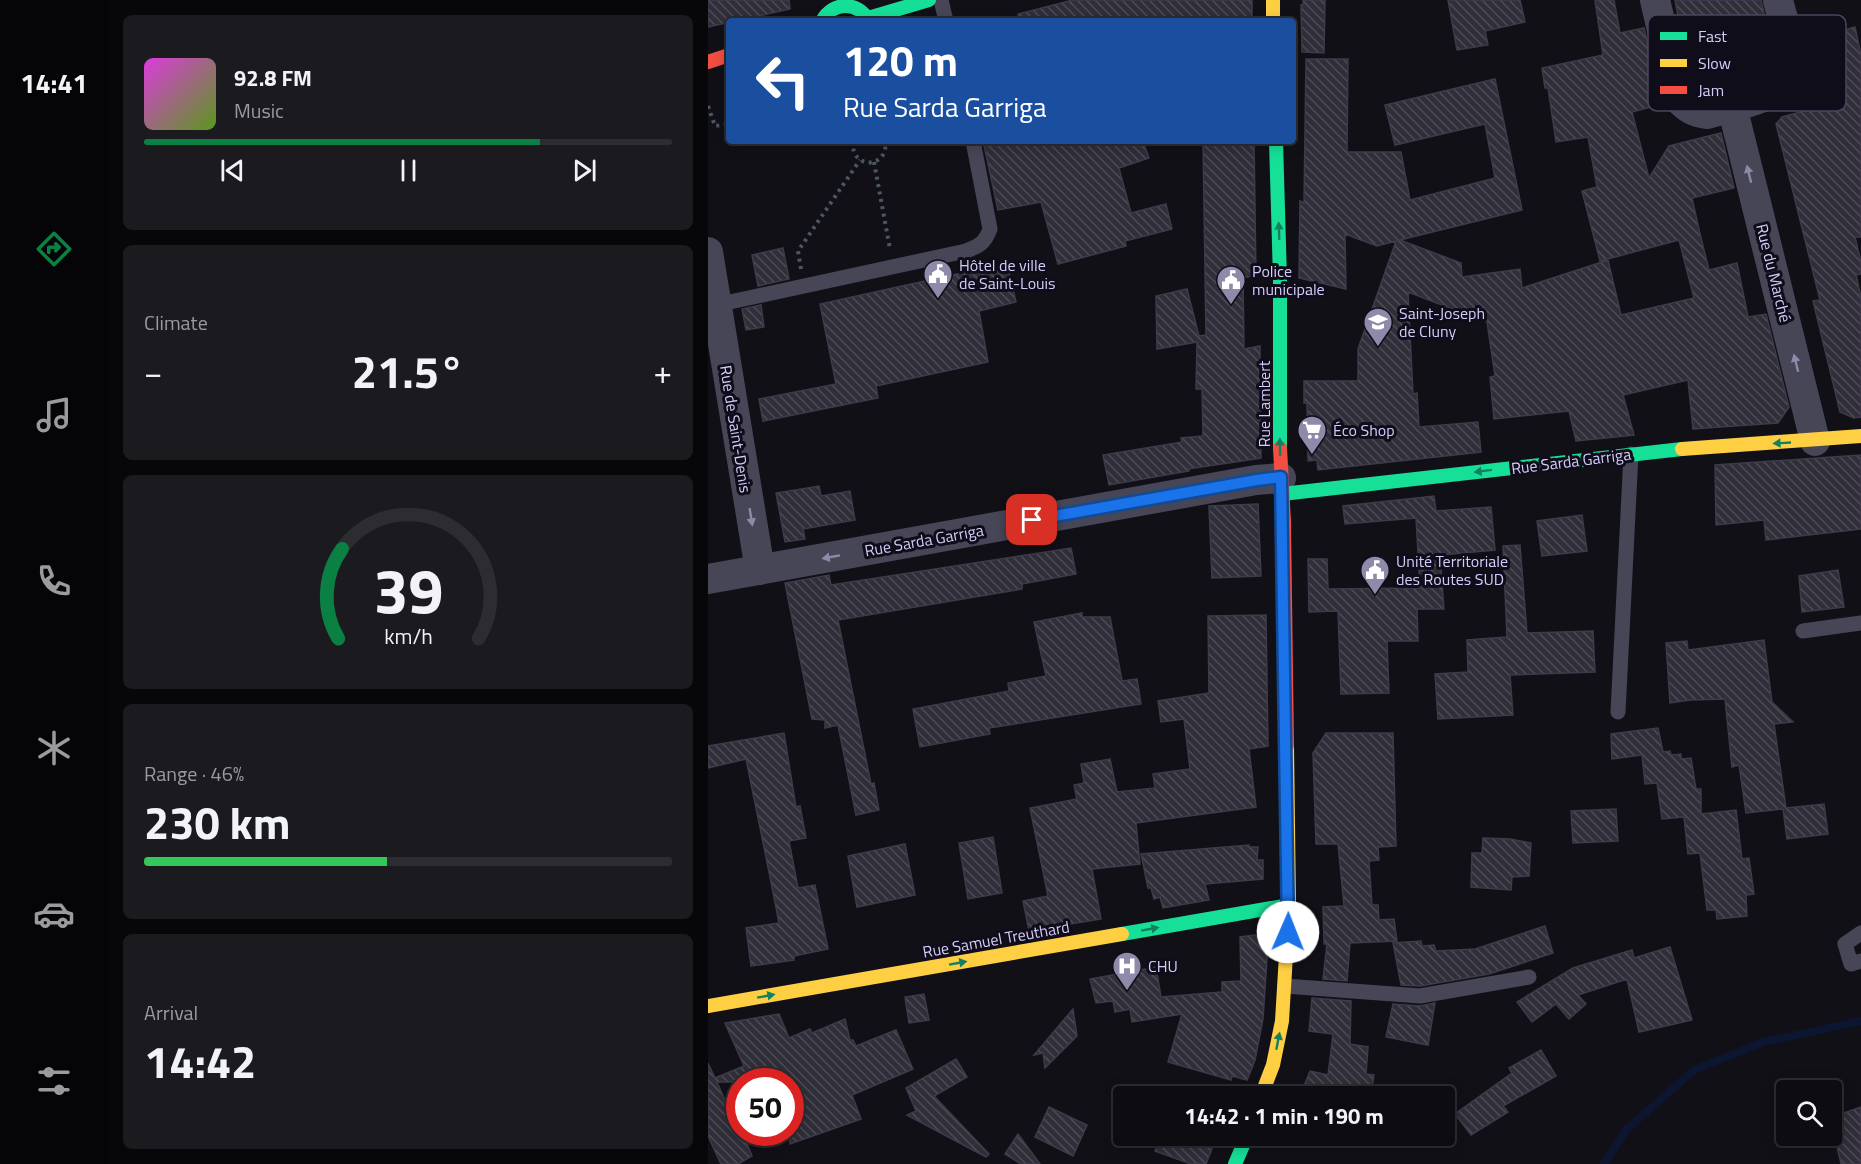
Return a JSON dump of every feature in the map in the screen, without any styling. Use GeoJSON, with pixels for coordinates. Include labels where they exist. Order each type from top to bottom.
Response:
{"type":"FeatureCollection","features":[{"type":"Feature","properties":{"kind":"main road"},"geometry":{"type":"LineString","coordinates":[[823,18],[828,7],[841,0],[858,4],[865,10],[868,18]]}},
{"type":"Feature","properties":{"kind":"main road"},"geometry":{"type":"LineString","coordinates":[[875,18],[929,0]]}},
{"type":"Feature","properties":{"kind":"main road"},"geometry":{"type":"LineString","coordinates":[[1273,0],[1273,18]]}},
{"type":"Feature","properties":{"kind":"main road"},"geometry":{"type":"LineString","coordinates":[[708,50],[726,47]]}},
{"type":"Feature","properties":{"kind":"main road"},"geometry":{"type":"LineString","coordinates":[[708,62],[726,56]]}},
{"type":"Feature","properties":{"kind":"main road","name":"Rue Lambert"},"geometry":{"type":"LineString","coordinates":[[1266,1086],[1278,1044],[1285,986],[1289,905],[1276,144]]}},
{"type":"Feature","properties":{"kind":"main road","name":"Rue Sarda Garriga"},"geometry":{"type":"LineString","coordinates":[[1282,486],[1677,449],[1861,436]]}},
{"type":"Feature","properties":{"kind":"main road","name":"Rue Samuel Treuthard"},"geometry":{"type":"LineString","coordinates":[[708,1006],[1289,905]]}},
{"type":"Feature","properties":{"kind":"main road"},"geometry":{"type":"LineString","coordinates":[[1235,1164],[1243,1146]]}},
{"type":"Feature","properties":{"kind":"street"},"geometry":{"type":"LineString","coordinates":[[1655,0],[1659,15]]}},
{"type":"Feature","properties":{"kind":"street"},"geometry":{"type":"LineString","coordinates":[[1778,0],[1782,15]]}},
{"type":"Feature","properties":{"kind":"street"},"geometry":{"type":"LineString","coordinates":[[1694,111],[1700,114],[1716,111]]}},
{"type":"Feature","properties":{"kind":"street","name":"Rue du Marché"},"geometry":{"type":"LineString","coordinates":[[1733,111],[1815,441]]}},
{"type":"Feature","properties":{"kind":"street","name":"Rue de Saint-Denis"},"geometry":{"type":"LineString","coordinates":[[708,252],[760,570]]}},
{"type":"Feature","properties":{"kind":"street","name":"Rue Sarda Garriga"},"geometry":{"type":"LineString","coordinates":[[708,579],[1257,480],[1282,486]]}},
{"type":"Feature","properties":{"kind":"lane"},"geometry":{"type":"LineString","coordinates":[[941,0],[945,18]]}},
{"type":"Feature","properties":{"kind":"lane"},"geometry":{"type":"LineString","coordinates":[[716,305],[966,251],[980,246],[986,240],[990,229],[974,144]]}},
{"type":"Feature","properties":{"kind":"lane"},"geometry":{"type":"LineString","coordinates":[[1618,712],[1630,454]]}},
{"type":"Feature","properties":{"kind":"lane"},"geometry":{"type":"LineString","coordinates":[[1803,631],[1861,623]]}},
{"type":"Feature","properties":{"kind":"lane"},"geometry":{"type":"LineString","coordinates":[[1861,933],[1845,944],[1851,964],[1861,961]]}},
{"type":"Feature","properties":{"kind":"lane"},"geometry":{"type":"LineString","coordinates":[[1285,986],[1420,996],[1529,977]]}},
{"type":"Feature","properties":{"kind":"path"},"geometry":{"type":"LineString","coordinates":[[708,106],[716,126],[726,124]]}},
{"type":"Feature","properties":{"kind":"path"},"geometry":{"type":"LineString","coordinates":[[853,144],[853,149],[860,160],[867,163],[878,160],[885,152],[885,144]]}},
{"type":"Feature","properties":{"kind":"path"},"geometry":{"type":"LineString","coordinates":[[803,286],[798,250],[860,160]]}},
{"type":"Feature","properties":{"kind":"path"},"geometry":{"type":"LineString","coordinates":[[874,162],[893,266]]}},
{"type":"Feature","properties":{"kind":"building"},"geometry":{"type":"Polygon","coordinates":[[[708,0],[789,0],[790,9],[749,18],[726,18],[726,23],[708,27],[708,0]]]}},
{"type":"Feature","properties":{"kind":"building"},"geometry":{"type":"Polygon","coordinates":[[[1073,0],[1252,0],[1252,18],[1019,18],[1018,14],[1073,0]]]}},
{"type":"Feature","properties":{"kind":"building"},"geometry":{"type":"Polygon","coordinates":[[[1303,0],[1325,0],[1324,53],[1302,52],[1301,5],[1303,5],[1303,0]]]}},
{"type":"Feature","properties":{"kind":"building"},"geometry":{"type":"Polygon","coordinates":[[[1448,0],[1520,0],[1525,22],[1485,31],[1488,45],[1457,50],[1448,0]]]}},
{"type":"Feature","properties":{"kind":"building"},"geometry":{"type":"Polygon","coordinates":[[[1595,0],[1614,0],[1620,33],[1644,28],[1648,45],[1648,108],[1632,112],[1649,178],[1669,146],[1721,133],[1734,188],[1692,198],[1700,234],[1709,270],[1737,263],[1748,317],[1766,314],[1789,407],[1778,423],[1693,429],[1688,380],[1623,395],[1634,435],[1576,441],[1569,411],[1494,419],[1490,377],[1495,376],[1487,322],[1408,292],[1413,394],[1417,393],[1419,427],[1478,422],[1481,452],[1318,470],[1317,460],[1308,461],[1307,403],[1304,403],[1304,381],[1358,381],[1358,349],[1396,241],[1377,246],[1345,234],[1346,289],[1299,278],[1300,201],[1304,203],[1306,59],[1348,59],[1347,152],[1401,152],[1410,200],[1495,178],[1485,124],[1395,145],[1385,105],[1495,79],[1522,210],[1400,240],[1461,263],[1462,277],[1520,269],[1522,288],[1608,260],[1621,315],[1694,298],[1679,240],[1600,261],[1582,191],[1597,187],[1588,137],[1556,142],[1548,88],[1545,88],[1542,68],[1603,55],[1595,0]]]}},
{"type":"Feature","properties":{"kind":"building"},"geometry":{"type":"Polygon","coordinates":[[[1675,0],[1761,0],[1764,15],[1678,15],[1675,0]]]}},
{"type":"Feature","properties":{"kind":"building"},"geometry":{"type":"Polygon","coordinates":[[[1855,27],[1861,55],[1861,237],[1855,237],[1861,262],[1861,274],[1856,275],[1861,297],[1861,417],[1854,418],[1840,412],[1813,301],[1820,300],[1776,124],[1782,117],[1804,111],[1846,111],[1846,30],[1855,27]]]}},
{"type":"Feature","properties":{"kind":"building"},"geometry":{"type":"Polygon","coordinates":[[[984,144],[1144,144],[1149,158],[1119,168],[1131,213],[1166,204],[1172,229],[1125,241],[1126,246],[1058,264],[1041,202],[998,210],[984,144]]]}},
{"type":"Feature","properties":{"kind":"building"},"geometry":{"type":"Polygon","coordinates":[[[1203,144],[1254,144],[1256,275],[1243,278],[1244,349],[1260,346],[1261,458],[1188,469],[1189,471],[1109,485],[1103,455],[1182,442],[1181,438],[1203,436],[1202,389],[1196,389],[1197,342],[1157,349],[1156,296],[1187,289],[1199,336],[1206,335],[1203,144]]]}},
{"type":"Feature","properties":{"kind":"building"},"geometry":{"type":"Polygon","coordinates":[[[783,248],[789,279],[758,286],[752,255],[783,248]]]}},
{"type":"Feature","properties":{"kind":"building"},"geometry":{"type":"Polygon","coordinates":[[[1007,263],[1016,302],[979,311],[988,362],[876,386],[878,398],[763,421],[759,399],[836,384],[820,304],[1007,263]]]}},
{"type":"Feature","properties":{"kind":"building"},"geometry":{"type":"Polygon","coordinates":[[[761,305],[764,327],[746,330],[742,309],[761,305]]]}},
{"type":"Feature","properties":{"kind":"building"},"geometry":{"type":"Polygon","coordinates":[[[1861,455],[1861,529],[1766,540],[1764,520],[1716,525],[1715,465],[1861,455]]]}},
{"type":"Feature","properties":{"kind":"building"},"geometry":{"type":"Polygon","coordinates":[[[819,486],[821,496],[850,491],[855,520],[803,529],[805,539],[785,542],[776,493],[819,486]]]}},
{"type":"Feature","properties":{"kind":"building"},"geometry":{"type":"Polygon","coordinates":[[[1434,496],[1436,511],[1491,507],[1495,550],[1440,555],[1444,609],[1417,609],[1418,641],[1387,641],[1389,693],[1341,694],[1338,611],[1309,612],[1308,559],[1327,559],[1328,589],[1420,588],[1416,518],[1345,524],[1343,506],[1434,496]]]}},
{"type":"Feature","properties":{"kind":"building"},"geometry":{"type":"Polygon","coordinates":[[[1258,504],[1261,576],[1212,578],[1209,506],[1258,504]]]}},
{"type":"Feature","properties":{"kind":"building"},"geometry":{"type":"Polygon","coordinates":[[[1582,515],[1587,551],[1542,556],[1537,521],[1582,515]]]}},
{"type":"Feature","properties":{"kind":"building"},"geometry":{"type":"Polygon","coordinates":[[[1520,545],[1527,633],[1593,631],[1595,672],[1510,675],[1513,715],[1438,719],[1435,674],[1468,672],[1467,640],[1507,637],[1503,546],[1520,545]]]}},
{"type":"Feature","properties":{"kind":"building"},"geometry":{"type":"Polygon","coordinates":[[[1071,548],[1076,574],[1022,584],[1022,589],[838,620],[871,784],[874,783],[879,810],[856,815],[838,725],[825,728],[825,720],[812,719],[785,583],[829,575],[831,585],[1071,548]]]}},
{"type":"Feature","properties":{"kind":"building"},"geometry":{"type":"Polygon","coordinates":[[[1838,570],[1844,607],[1802,612],[1799,576],[1838,570]]]}},
{"type":"Feature","properties":{"kind":"building"},"geometry":{"type":"Polygon","coordinates":[[[1082,613],[1082,617],[1110,617],[1122,681],[1137,679],[1141,704],[989,728],[990,734],[920,747],[913,709],[1009,691],[1008,683],[1046,676],[1034,622],[1082,613]]]}},
{"type":"Feature","properties":{"kind":"building"},"geometry":{"type":"Polygon","coordinates":[[[1266,615],[1268,746],[1249,749],[1256,807],[1136,823],[1140,864],[1092,869],[1101,919],[1029,931],[1023,901],[1048,896],[1030,808],[1077,799],[1074,785],[1084,783],[1081,764],[1110,759],[1117,792],[1155,788],[1153,774],[1190,769],[1184,719],[1161,722],[1158,701],[1209,693],[1208,616],[1266,615]]]}},
{"type":"Feature","properties":{"kind":"building"},"geometry":{"type":"Polygon","coordinates":[[[1764,640],[1772,702],[1793,722],[1774,724],[1786,808],[1824,804],[1828,834],[1787,839],[1783,809],[1746,813],[1739,765],[1732,767],[1725,699],[1670,703],[1666,643],[1687,641],[1688,650],[1764,640]]]}},
{"type":"Feature","properties":{"kind":"building"},"geometry":{"type":"Polygon","coordinates":[[[1658,728],[1663,752],[1670,751],[1671,755],[1681,754],[1681,759],[1691,758],[1696,789],[1701,789],[1701,814],[1736,810],[1742,859],[1749,858],[1754,894],[1746,895],[1747,916],[1717,919],[1716,910],[1707,910],[1700,853],[1688,854],[1684,817],[1662,819],[1657,783],[1645,784],[1642,755],[1612,759],[1611,734],[1658,728]]]}},
{"type":"Feature","properties":{"kind":"building"},"geometry":{"type":"Polygon","coordinates":[[[784,733],[796,807],[800,806],[806,838],[789,841],[798,888],[815,885],[828,949],[794,956],[794,960],[751,966],[746,928],[779,923],[746,759],[708,768],[708,746],[784,733]]]}},
{"type":"Feature","properties":{"kind":"building"},"geometry":{"type":"Polygon","coordinates":[[[1326,733],[1393,733],[1396,846],[1378,847],[1379,860],[1369,861],[1372,905],[1378,905],[1379,920],[1394,919],[1397,941],[1350,943],[1347,981],[1323,979],[1327,944],[1324,944],[1323,907],[1344,906],[1338,844],[1316,844],[1313,753],[1326,733]]]}},
{"type":"Feature","properties":{"kind":"building"},"geometry":{"type":"Polygon","coordinates":[[[1616,809],[1618,841],[1573,843],[1571,811],[1616,809]]]}},
{"type":"Feature","properties":{"kind":"building"},"geometry":{"type":"Polygon","coordinates":[[[993,837],[1002,893],[968,899],[959,843],[993,837]]]}},
{"type":"Feature","properties":{"kind":"building"},"geometry":{"type":"Polygon","coordinates":[[[1483,838],[1510,839],[1531,843],[1529,876],[1512,877],[1511,890],[1471,887],[1472,853],[1482,853],[1483,838]]]}},
{"type":"Feature","properties":{"kind":"building"},"geometry":{"type":"Polygon","coordinates":[[[905,844],[915,895],[857,907],[848,856],[905,844]]]}},
{"type":"Feature","properties":{"kind":"building"},"geometry":{"type":"Polygon","coordinates":[[[1249,845],[1249,847],[1258,847],[1257,860],[1263,860],[1263,879],[1205,884],[1209,900],[1163,908],[1160,897],[1154,899],[1151,888],[1148,888],[1141,854],[1249,845]]]}},
{"type":"Feature","properties":{"kind":"building"},"geometry":{"type":"Polygon","coordinates":[[[1545,926],[1553,953],[1489,974],[1420,986],[1401,985],[1393,943],[1421,941],[1422,946],[1434,945],[1436,951],[1475,949],[1545,926]]]}},
{"type":"Feature","properties":{"kind":"building"},"geometry":{"type":"Polygon","coordinates":[[[1255,935],[1268,943],[1263,1019],[1255,1060],[1247,1080],[1232,1076],[1231,1080],[1168,1062],[1182,1014],[1132,1022],[1130,1009],[1115,1012],[1113,1001],[1096,1003],[1090,979],[1156,967],[1161,997],[1222,992],[1222,982],[1241,981],[1240,937],[1255,935]]]}},
{"type":"Feature","properties":{"kind":"building"},"geometry":{"type":"Polygon","coordinates":[[[1670,947],[1692,1020],[1639,1032],[1627,979],[1578,995],[1586,1004],[1569,1019],[1556,1004],[1532,1022],[1517,1002],[1573,968],[1632,950],[1634,958],[1670,947]]]}},
{"type":"Feature","properties":{"kind":"building"},"geometry":{"type":"Polygon","coordinates":[[[924,994],[929,1020],[909,1023],[905,997],[924,994]]]}},
{"type":"Feature","properties":{"kind":"building"},"geometry":{"type":"Polygon","coordinates":[[[1312,998],[1351,1001],[1350,1044],[1368,1047],[1366,1074],[1374,1075],[1372,1086],[1304,1086],[1310,1071],[1328,1075],[1333,1034],[1309,1031],[1312,998]]]}},
{"type":"Feature","properties":{"kind":"building"},"geometry":{"type":"Polygon","coordinates":[[[1435,1003],[1428,1045],[1386,1037],[1393,1004],[1420,1006],[1435,1003]]]}},
{"type":"Feature","properties":{"kind":"building"},"geometry":{"type":"Polygon","coordinates":[[[1073,1009],[1077,1036],[1045,1068],[1043,1053],[1034,1055],[1073,1009]]]}},
{"type":"Feature","properties":{"kind":"building"},"geometry":{"type":"Polygon","coordinates":[[[779,1014],[789,1038],[810,1029],[812,1033],[845,1019],[850,1040],[853,1040],[856,1046],[896,1030],[913,1069],[852,1095],[861,1119],[804,1139],[804,1068],[739,1068],[744,1066],[725,1023],[779,1014]]]}},
{"type":"Feature","properties":{"kind":"building"},"geometry":{"type":"Polygon","coordinates":[[[1541,1050],[1556,1076],[1503,1106],[1508,1112],[1471,1135],[1455,1114],[1512,1073],[1509,1068],[1541,1050]]]}},
{"type":"Feature","properties":{"kind":"building"},"geometry":{"type":"Polygon","coordinates":[[[956,1059],[967,1077],[934,1096],[989,1154],[986,1157],[907,1115],[916,1111],[906,1088],[956,1059]]]}},
{"type":"Feature","properties":{"kind":"building"},"geometry":{"type":"Polygon","coordinates":[[[708,1063],[715,1078],[726,1073],[726,1082],[717,1082],[726,1103],[726,1146],[748,1146],[752,1156],[738,1164],[721,1164],[708,1136],[708,1063]]]}},
{"type":"Feature","properties":{"kind":"building"},"geometry":{"type":"Polygon","coordinates":[[[1049,1107],[1087,1125],[1073,1156],[1035,1137],[1049,1107]]]}},
{"type":"Feature","properties":{"kind":"building"},"geometry":{"type":"Polygon","coordinates":[[[1861,1107],[1861,1164],[1841,1164],[1837,1146],[1842,1146],[1842,1114],[1861,1107]]]}},
{"type":"Feature","properties":{"kind":"building"},"geometry":{"type":"Polygon","coordinates":[[[1018,1134],[1040,1164],[1021,1164],[1005,1154],[1018,1134]]]}},
{"type":"Feature","properties":{"kind":"building"},"geometry":{"type":"Polygon","coordinates":[[[1157,1146],[1213,1146],[1206,1164],[1191,1164],[1155,1151],[1157,1146]]]}},
{"type":"Feature","properties":{"kind":"waterway"},"geometry":{"type":"LineString","coordinates":[[1604,1164],[1626,1130],[1694,1070],[1764,1042],[1861,1021]]}},
{"type":"Feature","properties":{"kind":"traffic: fast"},"geometry":{"type":"LineString","coordinates":[[868,18],[929,0]]}},
{"type":"Feature","properties":{"kind":"traffic: fast"},"geometry":{"type":"LineString","coordinates":[[824,18],[832,10],[846,6],[859,10],[867,18]]}},
{"type":"Feature","properties":{"kind":"traffic: fast"},"geometry":{"type":"LineString","coordinates":[[1276,144],[1280,279],[1280,448]]}},
{"type":"Feature","properties":{"kind":"traffic: fast"},"geometry":{"type":"LineString","coordinates":[[1282,494],[1682,449]]}},
{"type":"Feature","properties":{"kind":"traffic: fast"},"geometry":{"type":"LineString","coordinates":[[1122,934],[1289,905]]}},
{"type":"Feature","properties":{"kind":"traffic: fast"},"geometry":{"type":"LineString","coordinates":[[1235,1164],[1243,1146]]}},
{"type":"Feature","properties":{"kind":"traffic: slow"},"geometry":{"type":"LineString","coordinates":[[1273,0],[1273,18]]}},
{"type":"Feature","properties":{"kind":"traffic: slow"},"geometry":{"type":"LineString","coordinates":[[1682,449],[1861,436]]}},
{"type":"Feature","properties":{"kind":"traffic: slow"},"geometry":{"type":"LineString","coordinates":[[1265,1086],[1273,1065],[1282,1021],[1289,905],[1287,745]]}},
{"type":"Feature","properties":{"kind":"traffic: slow"},"geometry":{"type":"LineString","coordinates":[[708,1006],[1122,934]]}},
{"type":"Feature","properties":{"kind":"traffic: jam"},"geometry":{"type":"LineString","coordinates":[[708,62],[726,56]]}},
{"type":"Feature","properties":{"kind":"traffic: jam"},"geometry":{"type":"LineString","coordinates":[[1280,448],[1284,522],[1287,745]]}},
{"type":"Feature","properties":{"kind":"place","name":"Hôtel de ville de Saint-Louis"},"geometry":{"type":"Point","coordinates":[938,300]}},
{"type":"Feature","properties":{"kind":"place","name":"Police municipale"},"geometry":{"type":"Point","coordinates":[1231,306]}},
{"type":"Feature","properties":{"kind":"place","name":"Saint-Joseph de Cluny"},"geometry":{"type":"Point","coordinates":[1378,348]}},
{"type":"Feature","properties":{"kind":"place","name":"Éco Shop"},"geometry":{"type":"Point","coordinates":[1312,456]}},
{"type":"Feature","properties":{"kind":"place","name":"Unité Territoriale des Routes SUD"},"geometry":{"type":"Point","coordinates":[1375,596]}},
{"type":"Feature","properties":{"kind":"place","name":"CHU"},"geometry":{"type":"Point","coordinates":[1127,992]}},
{"type":"Feature","properties":{"kind":"route"},"geometry":{"type":"LineString","coordinates":[[1032,520],[1281,477],[1284,531],[1288,932]]}}]}
